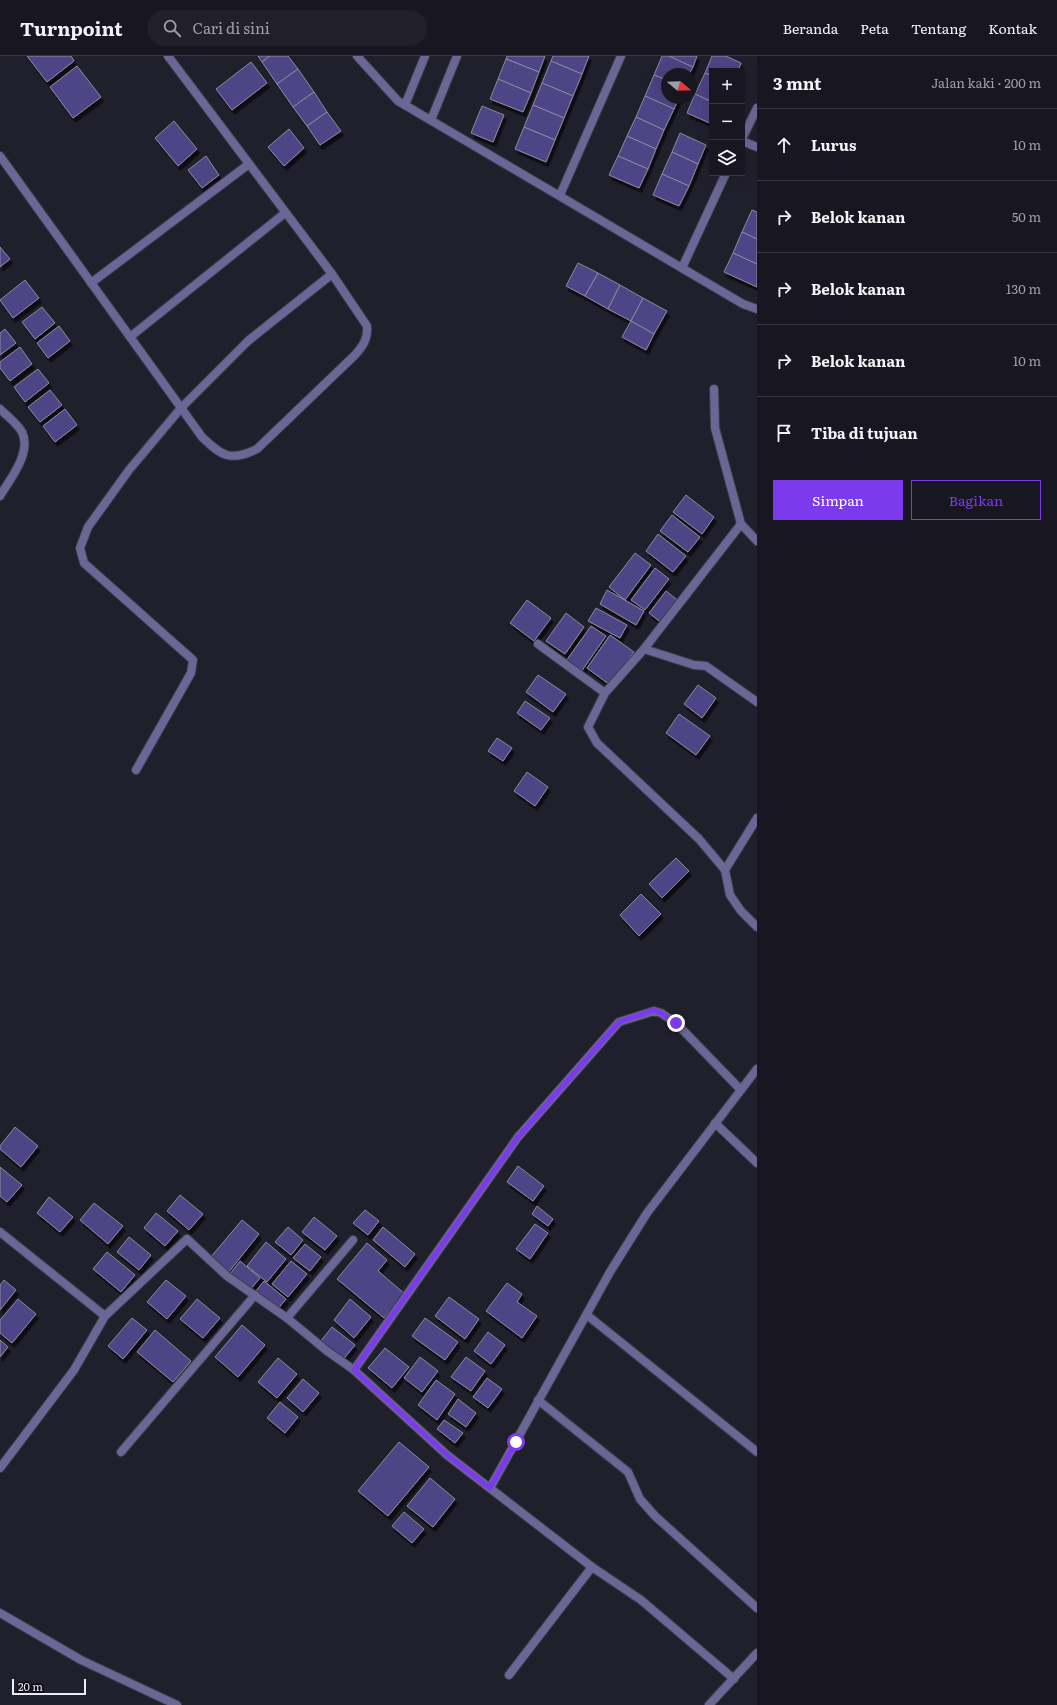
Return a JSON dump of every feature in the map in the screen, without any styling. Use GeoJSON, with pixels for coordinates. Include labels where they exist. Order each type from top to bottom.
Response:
{"type":"FeatureCollection","features":[{"type":"Feature","properties":{"kind":"street"},"geometry":{"type":"LineString","coordinates":[[0,156],[202,437],[218,452],[232,458],[257,449],[355,356],[364,345],[368,333],[367,326],[364,319],[332,274],[168,56]]}},
{"type":"Feature","properties":{"kind":"street"},"geometry":{"type":"LineString","coordinates":[[357,56],[398,101],[743,304],[757,309]]}},
{"type":"Feature","properties":{"kind":"street"},"geometry":{"type":"LineString","coordinates":[[405,105],[425,56]]}},
{"type":"Feature","properties":{"kind":"street"},"geometry":{"type":"LineString","coordinates":[[431,120],[457,56]]}},
{"type":"Feature","properties":{"kind":"street"},"geometry":{"type":"LineString","coordinates":[[560,196],[621,56]]}},
{"type":"Feature","properties":{"kind":"street"},"geometry":{"type":"LineString","coordinates":[[745,134],[757,108]]}},
{"type":"Feature","properties":{"kind":"street"},"geometry":{"type":"LineString","coordinates":[[745,141],[757,146]]}},
{"type":"Feature","properties":{"kind":"street"},"geometry":{"type":"LineString","coordinates":[[91,283],[249,164]]}},
{"type":"Feature","properties":{"kind":"street"},"geometry":{"type":"LineString","coordinates":[[682,268],[725,176]]}},
{"type":"Feature","properties":{"kind":"street"},"geometry":{"type":"LineString","coordinates":[[130,337],[285,212]]}},
{"type":"Feature","properties":{"kind":"street"},"geometry":{"type":"LineString","coordinates":[[136,770],[191,673],[193,660],[84,564],[80,548],[88,528],[129,470],[181,408],[248,341],[332,274]]}},
{"type":"Feature","properties":{"kind":"street"},"geometry":{"type":"LineString","coordinates":[[714,389],[715,428],[741,524],[757,541]]}},
{"type":"Feature","properties":{"kind":"street"},"geometry":{"type":"LineString","coordinates":[[0,409],[22,432],[24,444],[18,466],[0,496]]}},
{"type":"Feature","properties":{"kind":"street"},"geometry":{"type":"LineString","coordinates":[[741,524],[644,649],[605,693],[588,728],[597,744],[699,839],[725,870],[730,895],[741,911],[757,927]]}},
{"type":"Feature","properties":{"kind":"street"},"geometry":{"type":"LineString","coordinates":[[538,644],[605,693]]}},
{"type":"Feature","properties":{"kind":"street"},"geometry":{"type":"LineString","coordinates":[[644,649],[694,665],[706,666],[757,702]]}},
{"type":"Feature","properties":{"kind":"street"},"geometry":{"type":"LineString","coordinates":[[725,870],[757,818]]}},
{"type":"Feature","properties":{"kind":"street"},"geometry":{"type":"LineString","coordinates":[[354,1370],[518,1137],[619,1022],[654,1010],[661,1013],[676,1023],[740,1089]]}},
{"type":"Feature","properties":{"kind":"street"},"geometry":{"type":"LineString","coordinates":[[490,1488],[610,1272],[647,1213],[740,1089],[757,1069]]}},
{"type":"Feature","properties":{"kind":"street"},"geometry":{"type":"LineString","coordinates":[[715,1123],[757,1163]]}},
{"type":"Feature","properties":{"kind":"street"},"geometry":{"type":"LineString","coordinates":[[0,1232],[105,1316]]}},
{"type":"Feature","properties":{"kind":"street"},"geometry":{"type":"LineString","coordinates":[[0,1468],[74,1370],[105,1316],[187,1239],[227,1276],[287,1318],[327,1351],[354,1370],[447,1455],[592,1567],[641,1600],[734,1679]]}},
{"type":"Feature","properties":{"kind":"street"},"geometry":{"type":"LineString","coordinates":[[287,1318],[353,1240]]}},
{"type":"Feature","properties":{"kind":"street"},"geometry":{"type":"LineString","coordinates":[[122,1452],[254,1295]]}},
{"type":"Feature","properties":{"kind":"street"},"geometry":{"type":"LineString","coordinates":[[587,1315],[757,1452]]}},
{"type":"Feature","properties":{"kind":"street"},"geometry":{"type":"LineString","coordinates":[[538,1400],[626,1470],[640,1499],[655,1516],[757,1608]]}},
{"type":"Feature","properties":{"kind":"street"},"geometry":{"type":"LineString","coordinates":[[509,1675],[592,1567]]}},
{"type":"Feature","properties":{"kind":"street"},"geometry":{"type":"LineString","coordinates":[[0,1613],[81,1660],[177,1705]]}},
{"type":"Feature","properties":{"kind":"street"},"geometry":{"type":"LineString","coordinates":[[709,1705],[757,1653]]}},
{"type":"Feature","properties":{"kind":"building"},"geometry":{"type":"Polygon","coordinates":[[[27,56],[71,56],[74,61],[47,82],[27,56]]]}},
{"type":"Feature","properties":{"kind":"building"},"geometry":{"type":"Polygon","coordinates":[[[258,56],[270,56],[262,62],[258,56]]]}},
{"type":"Feature","properties":{"kind":"building"},"geometry":{"type":"Polygon","coordinates":[[[270,56],[288,56],[298,69],[277,84],[262,62],[270,56]]]}},
{"type":"Feature","properties":{"kind":"building"},"geometry":{"type":"Polygon","coordinates":[[[507,56],[545,56],[539,72],[506,59],[507,56]]]}},
{"type":"Feature","properties":{"kind":"building"},"geometry":{"type":"Polygon","coordinates":[[[553,56],[589,56],[582,74],[551,61],[553,56]]]}},
{"type":"Feature","properties":{"kind":"building"},"geometry":{"type":"Polygon","coordinates":[[[662,56],[669,56],[693,67],[661,68],[661,78],[654,75],[662,56]]]}},
{"type":"Feature","properties":{"kind":"building"},"geometry":{"type":"Polygon","coordinates":[[[669,56],[697,56],[693,67],[669,56]]]}},
{"type":"Feature","properties":{"kind":"building"},"geometry":{"type":"Polygon","coordinates":[[[712,56],[726,56],[741,63],[739,68],[709,68],[709,75],[705,73],[712,56]]]}},
{"type":"Feature","properties":{"kind":"building"},"geometry":{"type":"Polygon","coordinates":[[[506,59],[539,72],[531,93],[498,79],[506,59]]]}},
{"type":"Feature","properties":{"kind":"building"},"geometry":{"type":"Polygon","coordinates":[[[551,61],[582,74],[573,96],[542,83],[551,61]]]}},
{"type":"Feature","properties":{"kind":"building"},"geometry":{"type":"Polygon","coordinates":[[[251,62],[267,83],[232,110],[216,89],[251,62]]]}},
{"type":"Feature","properties":{"kind":"building"},"geometry":{"type":"Polygon","coordinates":[[[77,66],[101,97],[73,118],[50,87],[77,66]]]}},
{"type":"Feature","properties":{"kind":"building"},"geometry":{"type":"Polygon","coordinates":[[[298,69],[314,92],[293,107],[277,84],[298,69]]]}},
{"type":"Feature","properties":{"kind":"building"},"geometry":{"type":"Polygon","coordinates":[[[705,73],[709,75],[709,101],[697,95],[697,90],[705,73]]]}},
{"type":"Feature","properties":{"kind":"building"},"geometry":{"type":"Polygon","coordinates":[[[654,75],[661,78],[661,103],[645,96],[654,75]]]}},
{"type":"Feature","properties":{"kind":"building"},"geometry":{"type":"Polygon","coordinates":[[[498,79],[531,93],[523,112],[490,99],[498,79]]]}},
{"type":"Feature","properties":{"kind":"building"},"geometry":{"type":"Polygon","coordinates":[[[542,83],[573,96],[564,118],[533,105],[542,83]]]}},
{"type":"Feature","properties":{"kind":"building"},"geometry":{"type":"Polygon","coordinates":[[[314,92],[327,112],[307,126],[293,107],[314,92]]]}},
{"type":"Feature","properties":{"kind":"building"},"geometry":{"type":"Polygon","coordinates":[[[697,95],[709,101],[709,123],[687,113],[691,104],[697,104],[697,95]]]}},
{"type":"Feature","properties":{"kind":"building"},"geometry":{"type":"Polygon","coordinates":[[[645,96],[674,109],[664,130],[636,117],[645,96]]]}},
{"type":"Feature","properties":{"kind":"building"},"geometry":{"type":"Polygon","coordinates":[[[663,104],[676,104],[674,109],[663,104]]]}},
{"type":"Feature","properties":{"kind":"building"},"geometry":{"type":"Polygon","coordinates":[[[533,105],[564,118],[555,140],[524,127],[533,105]]]}},
{"type":"Feature","properties":{"kind":"building"},"geometry":{"type":"Polygon","coordinates":[[[482,106],[504,115],[493,142],[471,133],[482,106]]]}},
{"type":"Feature","properties":{"kind":"building"},"geometry":{"type":"Polygon","coordinates":[[[327,112],[341,131],[320,145],[307,126],[327,112]]]}},
{"type":"Feature","properties":{"kind":"building"},"geometry":{"type":"Polygon","coordinates":[[[636,117],[664,130],[656,149],[627,136],[636,117]]]}},
{"type":"Feature","properties":{"kind":"building"},"geometry":{"type":"Polygon","coordinates":[[[174,121],[197,149],[178,166],[155,138],[174,121]]]}},
{"type":"Feature","properties":{"kind":"building"},"geometry":{"type":"Polygon","coordinates":[[[524,127],[555,140],[546,162],[515,149],[524,127]]]}},
{"type":"Feature","properties":{"kind":"building"},"geometry":{"type":"Polygon","coordinates":[[[289,129],[304,148],[284,166],[268,147],[289,129]]]}},
{"type":"Feature","properties":{"kind":"building"},"geometry":{"type":"Polygon","coordinates":[[[680,133],[706,145],[698,164],[672,152],[680,133]]]}},
{"type":"Feature","properties":{"kind":"building"},"geometry":{"type":"Polygon","coordinates":[[[627,136],[656,149],[648,169],[618,156],[627,136]]]}},
{"type":"Feature","properties":{"kind":"building"},"geometry":{"type":"Polygon","coordinates":[[[672,152],[698,164],[689,186],[662,174],[672,152]]]}},
{"type":"Feature","properties":{"kind":"building"},"geometry":{"type":"Polygon","coordinates":[[[206,156],[219,175],[202,188],[188,170],[206,156]]]}},
{"type":"Feature","properties":{"kind":"building"},"geometry":{"type":"Polygon","coordinates":[[[618,156],[648,169],[639,188],[609,175],[618,156]]]}},
{"type":"Feature","properties":{"kind":"building"},"geometry":{"type":"Polygon","coordinates":[[[662,174],[689,186],[679,206],[653,195],[662,174]]]}},
{"type":"Feature","properties":{"kind":"building"},"geometry":{"type":"Polygon","coordinates":[[[752,210],[757,212],[757,239],[742,232],[752,210]]]}},
{"type":"Feature","properties":{"kind":"building"},"geometry":{"type":"Polygon","coordinates":[[[742,232],[757,239],[757,264],[733,253],[742,232]]]}},
{"type":"Feature","properties":{"kind":"building"},"geometry":{"type":"Polygon","coordinates":[[[0,247],[10,259],[0,267],[0,247]]]}},
{"type":"Feature","properties":{"kind":"building"},"geometry":{"type":"Polygon","coordinates":[[[733,253],[757,264],[757,287],[724,272],[733,253]]]}},
{"type":"Feature","properties":{"kind":"building"},"geometry":{"type":"Polygon","coordinates":[[[578,263],[598,273],[585,296],[566,286],[578,263]]]}},
{"type":"Feature","properties":{"kind":"building"},"geometry":{"type":"Polygon","coordinates":[[[598,273],[620,285],[608,309],[585,296],[598,273]]]}},
{"type":"Feature","properties":{"kind":"building"},"geometry":{"type":"Polygon","coordinates":[[[25,280],[39,298],[13,318],[0,300],[25,280]]]}},
{"type":"Feature","properties":{"kind":"building"},"geometry":{"type":"Polygon","coordinates":[[[620,285],[643,298],[631,321],[608,309],[620,285]]]}},
{"type":"Feature","properties":{"kind":"building"},"geometry":{"type":"Polygon","coordinates":[[[643,298],[667,311],[654,334],[631,321],[643,298]]]}},
{"type":"Feature","properties":{"kind":"building"},"geometry":{"type":"Polygon","coordinates":[[[42,307],[55,323],[35,339],[22,322],[42,307]]]}},
{"type":"Feature","properties":{"kind":"building"},"geometry":{"type":"Polygon","coordinates":[[[631,321],[654,334],[646,350],[622,337],[631,321]]]}},
{"type":"Feature","properties":{"kind":"building"},"geometry":{"type":"Polygon","coordinates":[[[59,326],[70,341],[48,358],[37,343],[59,326]]]}},
{"type":"Feature","properties":{"kind":"building"},"geometry":{"type":"Polygon","coordinates":[[[5,329],[16,343],[0,355],[0,333],[5,329]]]}},
{"type":"Feature","properties":{"kind":"building"},"geometry":{"type":"Polygon","coordinates":[[[20,347],[32,364],[10,381],[0,368],[0,362],[20,347]]]}},
{"type":"Feature","properties":{"kind":"building"},"geometry":{"type":"Polygon","coordinates":[[[38,369],[49,383],[25,402],[14,387],[38,369]]]}},
{"type":"Feature","properties":{"kind":"building"},"geometry":{"type":"Polygon","coordinates":[[[50,390],[62,405],[40,422],[28,407],[50,390]]]}},
{"type":"Feature","properties":{"kind":"building"},"geometry":{"type":"Polygon","coordinates":[[[65,409],[77,425],[55,442],[43,426],[65,409]]]}},
{"type":"Feature","properties":{"kind":"building"},"geometry":{"type":"Polygon","coordinates":[[[686,495],[714,517],[702,534],[673,512],[686,495]]]}},
{"type":"Feature","properties":{"kind":"building"},"geometry":{"type":"Polygon","coordinates":[[[672,515],[700,537],[688,552],[660,531],[672,515]]]}},
{"type":"Feature","properties":{"kind":"building"},"geometry":{"type":"Polygon","coordinates":[[[658,534],[686,556],[673,572],[646,551],[658,534]]]}},
{"type":"Feature","properties":{"kind":"building"},"geometry":{"type":"Polygon","coordinates":[[[635,553],[651,565],[625,600],[609,587],[635,553]]]}},
{"type":"Feature","properties":{"kind":"building"},"geometry":{"type":"Polygon","coordinates":[[[655,568],[669,579],[645,610],[631,600],[655,568]]]}},
{"type":"Feature","properties":{"kind":"building"},"geometry":{"type":"Polygon","coordinates":[[[607,590],[644,611],[636,625],[600,604],[607,590]]]}},
{"type":"Feature","properties":{"kind":"building"},"geometry":{"type":"Polygon","coordinates":[[[666,591],[680,602],[663,624],[649,613],[666,591]]]}},
{"type":"Feature","properties":{"kind":"building"},"geometry":{"type":"Polygon","coordinates":[[[527,600],[551,618],[534,641],[510,623],[527,600]]]}},
{"type":"Feature","properties":{"kind":"building"},"geometry":{"type":"Polygon","coordinates":[[[596,608],[627,625],[620,638],[588,621],[596,608]]]}},
{"type":"Feature","properties":{"kind":"building"},"geometry":{"type":"Polygon","coordinates":[[[566,613],[584,627],[565,654],[546,641],[566,613]]]}},
{"type":"Feature","properties":{"kind":"building"},"geometry":{"type":"Polygon","coordinates":[[[591,626],[606,636],[581,672],[566,661],[591,626]]]}},
{"type":"Feature","properties":{"kind":"building"},"geometry":{"type":"Polygon","coordinates":[[[610,635],[634,652],[610,685],[587,668],[610,635]]]}},
{"type":"Feature","properties":{"kind":"building"},"geometry":{"type":"Polygon","coordinates":[[[538,675],[566,694],[553,712],[526,692],[538,675]]]}},
{"type":"Feature","properties":{"kind":"building"},"geometry":{"type":"Polygon","coordinates":[[[698,685],[716,698],[702,718],[684,704],[698,685]]]}},
{"type":"Feature","properties":{"kind":"building"},"geometry":{"type":"Polygon","coordinates":[[[525,701],[550,718],[541,730],[517,713],[525,701]]]}},
{"type":"Feature","properties":{"kind":"building"},"geometry":{"type":"Polygon","coordinates":[[[679,714],[710,736],[696,755],[666,733],[679,714]]]}},
{"type":"Feature","properties":{"kind":"building"},"geometry":{"type":"Polygon","coordinates":[[[497,738],[512,748],[503,761],[488,751],[497,738]]]}},
{"type":"Feature","properties":{"kind":"building"},"geometry":{"type":"Polygon","coordinates":[[[527,772],[548,787],[535,806],[514,791],[527,772]]]}},
{"type":"Feature","properties":{"kind":"building"},"geometry":{"type":"Polygon","coordinates":[[[676,858],[689,871],[662,898],[649,884],[676,858]]]}},
{"type":"Feature","properties":{"kind":"building"},"geometry":{"type":"Polygon","coordinates":[[[641,894],[661,914],[639,936],[620,915],[641,894]]]}},
{"type":"Feature","properties":{"kind":"building"},"geometry":{"type":"Polygon","coordinates":[[[15,1127],[38,1146],[21,1167],[0,1149],[0,1146],[15,1127]]]}},
{"type":"Feature","properties":{"kind":"building"},"geometry":{"type":"Polygon","coordinates":[[[518,1166],[544,1186],[533,1201],[507,1182],[518,1166]]]}},
{"type":"Feature","properties":{"kind":"building"},"geometry":{"type":"Polygon","coordinates":[[[0,1167],[22,1185],[7,1202],[0,1196],[0,1167]]]}},
{"type":"Feature","properties":{"kind":"building"},"geometry":{"type":"Polygon","coordinates":[[[180,1195],[203,1214],[189,1230],[167,1211],[180,1195]]]}},
{"type":"Feature","properties":{"kind":"building"},"geometry":{"type":"Polygon","coordinates":[[[49,1197],[73,1217],[60,1232],[37,1213],[49,1197]]]}},
{"type":"Feature","properties":{"kind":"building"},"geometry":{"type":"Polygon","coordinates":[[[94,1203],[123,1226],[108,1244],[80,1220],[94,1203]]]}},
{"type":"Feature","properties":{"kind":"building"},"geometry":{"type":"Polygon","coordinates":[[[537,1206],[553,1219],[548,1226],[532,1214],[537,1206]]]}},
{"type":"Feature","properties":{"kind":"building"},"geometry":{"type":"Polygon","coordinates":[[[365,1210],[379,1221],[368,1235],[353,1223],[365,1210]]]}},
{"type":"Feature","properties":{"kind":"building"},"geometry":{"type":"Polygon","coordinates":[[[156,1213],[178,1231],[165,1246],[144,1228],[156,1213]]]}},
{"type":"Feature","properties":{"kind":"building"},"geometry":{"type":"Polygon","coordinates":[[[314,1217],[337,1236],[325,1250],[302,1232],[314,1217]]]}},
{"type":"Feature","properties":{"kind":"building"},"geometry":{"type":"Polygon","coordinates":[[[242,1220],[259,1234],[228,1273],[210,1258],[242,1220]]]}},
{"type":"Feature","properties":{"kind":"building"},"geometry":{"type":"Polygon","coordinates":[[[535,1224],[548,1233],[530,1259],[516,1249],[535,1224]]]}},
{"type":"Feature","properties":{"kind":"building"},"geometry":{"type":"Polygon","coordinates":[[[288,1227],[303,1240],[291,1255],[275,1242],[288,1227]]]}},
{"type":"Feature","properties":{"kind":"building"},"geometry":{"type":"Polygon","coordinates":[[[383,1227],[415,1254],[405,1267],[373,1240],[383,1227]]]}},
{"type":"Feature","properties":{"kind":"building"},"geometry":{"type":"Polygon","coordinates":[[[129,1237],[151,1255],[139,1270],[117,1252],[129,1237]]]}},
{"type":"Feature","properties":{"kind":"building"},"geometry":{"type":"Polygon","coordinates":[[[266,1242],[286,1259],[267,1282],[247,1266],[266,1242]]]}},
{"type":"Feature","properties":{"kind":"building"},"geometry":{"type":"Polygon","coordinates":[[[367,1243],[387,1260],[378,1271],[405,1294],[384,1318],[337,1279],[367,1243]]]}},
{"type":"Feature","properties":{"kind":"building"},"geometry":{"type":"Polygon","coordinates":[[[305,1244],[321,1257],[310,1271],[293,1258],[305,1244]]]}},
{"type":"Feature","properties":{"kind":"building"},"geometry":{"type":"Polygon","coordinates":[[[107,1252],[135,1275],[121,1292],[93,1269],[107,1252]]]}},
{"type":"Feature","properties":{"kind":"building"},"geometry":{"type":"Polygon","coordinates":[[[240,1261],[260,1278],[249,1291],[230,1274],[240,1261]]]}},
{"type":"Feature","properties":{"kind":"building"},"geometry":{"type":"Polygon","coordinates":[[[291,1261],[307,1274],[288,1297],[272,1284],[291,1261]]]}},
{"type":"Feature","properties":{"kind":"building"},"geometry":{"type":"Polygon","coordinates":[[[4,1280],[16,1290],[0,1310],[0,1285],[4,1280]]]}},
{"type":"Feature","properties":{"kind":"building"},"geometry":{"type":"Polygon","coordinates":[[[166,1280],[186,1296],[167,1319],[147,1302],[166,1280]]]}},
{"type":"Feature","properties":{"kind":"building"},"geometry":{"type":"Polygon","coordinates":[[[264,1281],[286,1299],[277,1310],[255,1292],[264,1281]]]}},
{"type":"Feature","properties":{"kind":"building"},"geometry":{"type":"Polygon","coordinates":[[[507,1283],[522,1294],[517,1302],[537,1316],[522,1338],[486,1311],[507,1283]]]}},
{"type":"Feature","properties":{"kind":"building"},"geometry":{"type":"Polygon","coordinates":[[[449,1297],[479,1319],[465,1339],[435,1316],[449,1297]]]}},
{"type":"Feature","properties":{"kind":"building"},"geometry":{"type":"Polygon","coordinates":[[[18,1299],[36,1314],[12,1343],[0,1333],[0,1320],[18,1299]]]}},
{"type":"Feature","properties":{"kind":"building"},"geometry":{"type":"Polygon","coordinates":[[[197,1299],[220,1318],[203,1338],[180,1319],[197,1299]]]}},
{"type":"Feature","properties":{"kind":"building"},"geometry":{"type":"Polygon","coordinates":[[[350,1299],[371,1317],[354,1338],[334,1320],[350,1299]]]}},
{"type":"Feature","properties":{"kind":"building"},"geometry":{"type":"Polygon","coordinates":[[[132,1318],[147,1330],[123,1359],[108,1346],[132,1318]]]}},
{"type":"Feature","properties":{"kind":"building"},"geometry":{"type":"Polygon","coordinates":[[[425,1318],[458,1342],[445,1360],[412,1336],[425,1318]]]}},
{"type":"Feature","properties":{"kind":"building"},"geometry":{"type":"Polygon","coordinates":[[[242,1325],[265,1345],[238,1377],[215,1357],[242,1325]]]}},
{"type":"Feature","properties":{"kind":"building"},"geometry":{"type":"Polygon","coordinates":[[[332,1327],[355,1345],[342,1361],[320,1342],[332,1327]]]}},
{"type":"Feature","properties":{"kind":"building"},"geometry":{"type":"Polygon","coordinates":[[[155,1330],[191,1361],[173,1382],[137,1352],[155,1330]]]}},
{"type":"Feature","properties":{"kind":"building"},"geometry":{"type":"Polygon","coordinates":[[[488,1332],[505,1345],[491,1364],[474,1351],[488,1332]]]}},
{"type":"Feature","properties":{"kind":"building"},"geometry":{"type":"Polygon","coordinates":[[[0,1340],[8,1347],[0,1357],[0,1340]]]}},
{"type":"Feature","properties":{"kind":"building"},"geometry":{"type":"Polygon","coordinates":[[[385,1348],[409,1367],[392,1388],[368,1368],[385,1348]]]}},
{"type":"Feature","properties":{"kind":"building"},"geometry":{"type":"Polygon","coordinates":[[[420,1357],[438,1371],[422,1392],[404,1378],[420,1357]]]}},
{"type":"Feature","properties":{"kind":"building"},"geometry":{"type":"Polygon","coordinates":[[[466,1357],[485,1371],[471,1391],[451,1377],[466,1357]]]}},
{"type":"Feature","properties":{"kind":"building"},"geometry":{"type":"Polygon","coordinates":[[[278,1358],[297,1374],[277,1398],[258,1382],[278,1358]]]}},
{"type":"Feature","properties":{"kind":"building"},"geometry":{"type":"Polygon","coordinates":[[[487,1378],[502,1389],[488,1408],[473,1397],[487,1378]]]}},
{"type":"Feature","properties":{"kind":"building"},"geometry":{"type":"Polygon","coordinates":[[[303,1379],[319,1393],[303,1412],[287,1398],[303,1379]]]}},
{"type":"Feature","properties":{"kind":"building"},"geometry":{"type":"Polygon","coordinates":[[[436,1380],[455,1394],[437,1420],[418,1405],[436,1380]]]}},
{"type":"Feature","properties":{"kind":"building"},"geometry":{"type":"Polygon","coordinates":[[[458,1399],[476,1413],[466,1427],[448,1414],[458,1399]]]}},
{"type":"Feature","properties":{"kind":"building"},"geometry":{"type":"Polygon","coordinates":[[[280,1402],[298,1417],[285,1433],[267,1418],[280,1402]]]}},
{"type":"Feature","properties":{"kind":"building"},"geometry":{"type":"Polygon","coordinates":[[[444,1420],[463,1433],[455,1443],[437,1429],[444,1420]]]}},
{"type":"Feature","properties":{"kind":"building"},"geometry":{"type":"Polygon","coordinates":[[[399,1442],[429,1467],[388,1516],[358,1491],[399,1442]]]}},
{"type":"Feature","properties":{"kind":"building"},"geometry":{"type":"Polygon","coordinates":[[[430,1478],[455,1499],[433,1527],[407,1506],[430,1478]]]}},
{"type":"Feature","properties":{"kind":"building"},"geometry":{"type":"Polygon","coordinates":[[[404,1512],[424,1529],[412,1543],[392,1526],[404,1512]]]}},
{"type":"Feature","properties":{"kind":"route"},"geometry":{"type":"LineString","coordinates":[[516,1442],[490,1488],[447,1455],[354,1370],[518,1137],[619,1022],[654,1010],[676,1023]]}}]}
